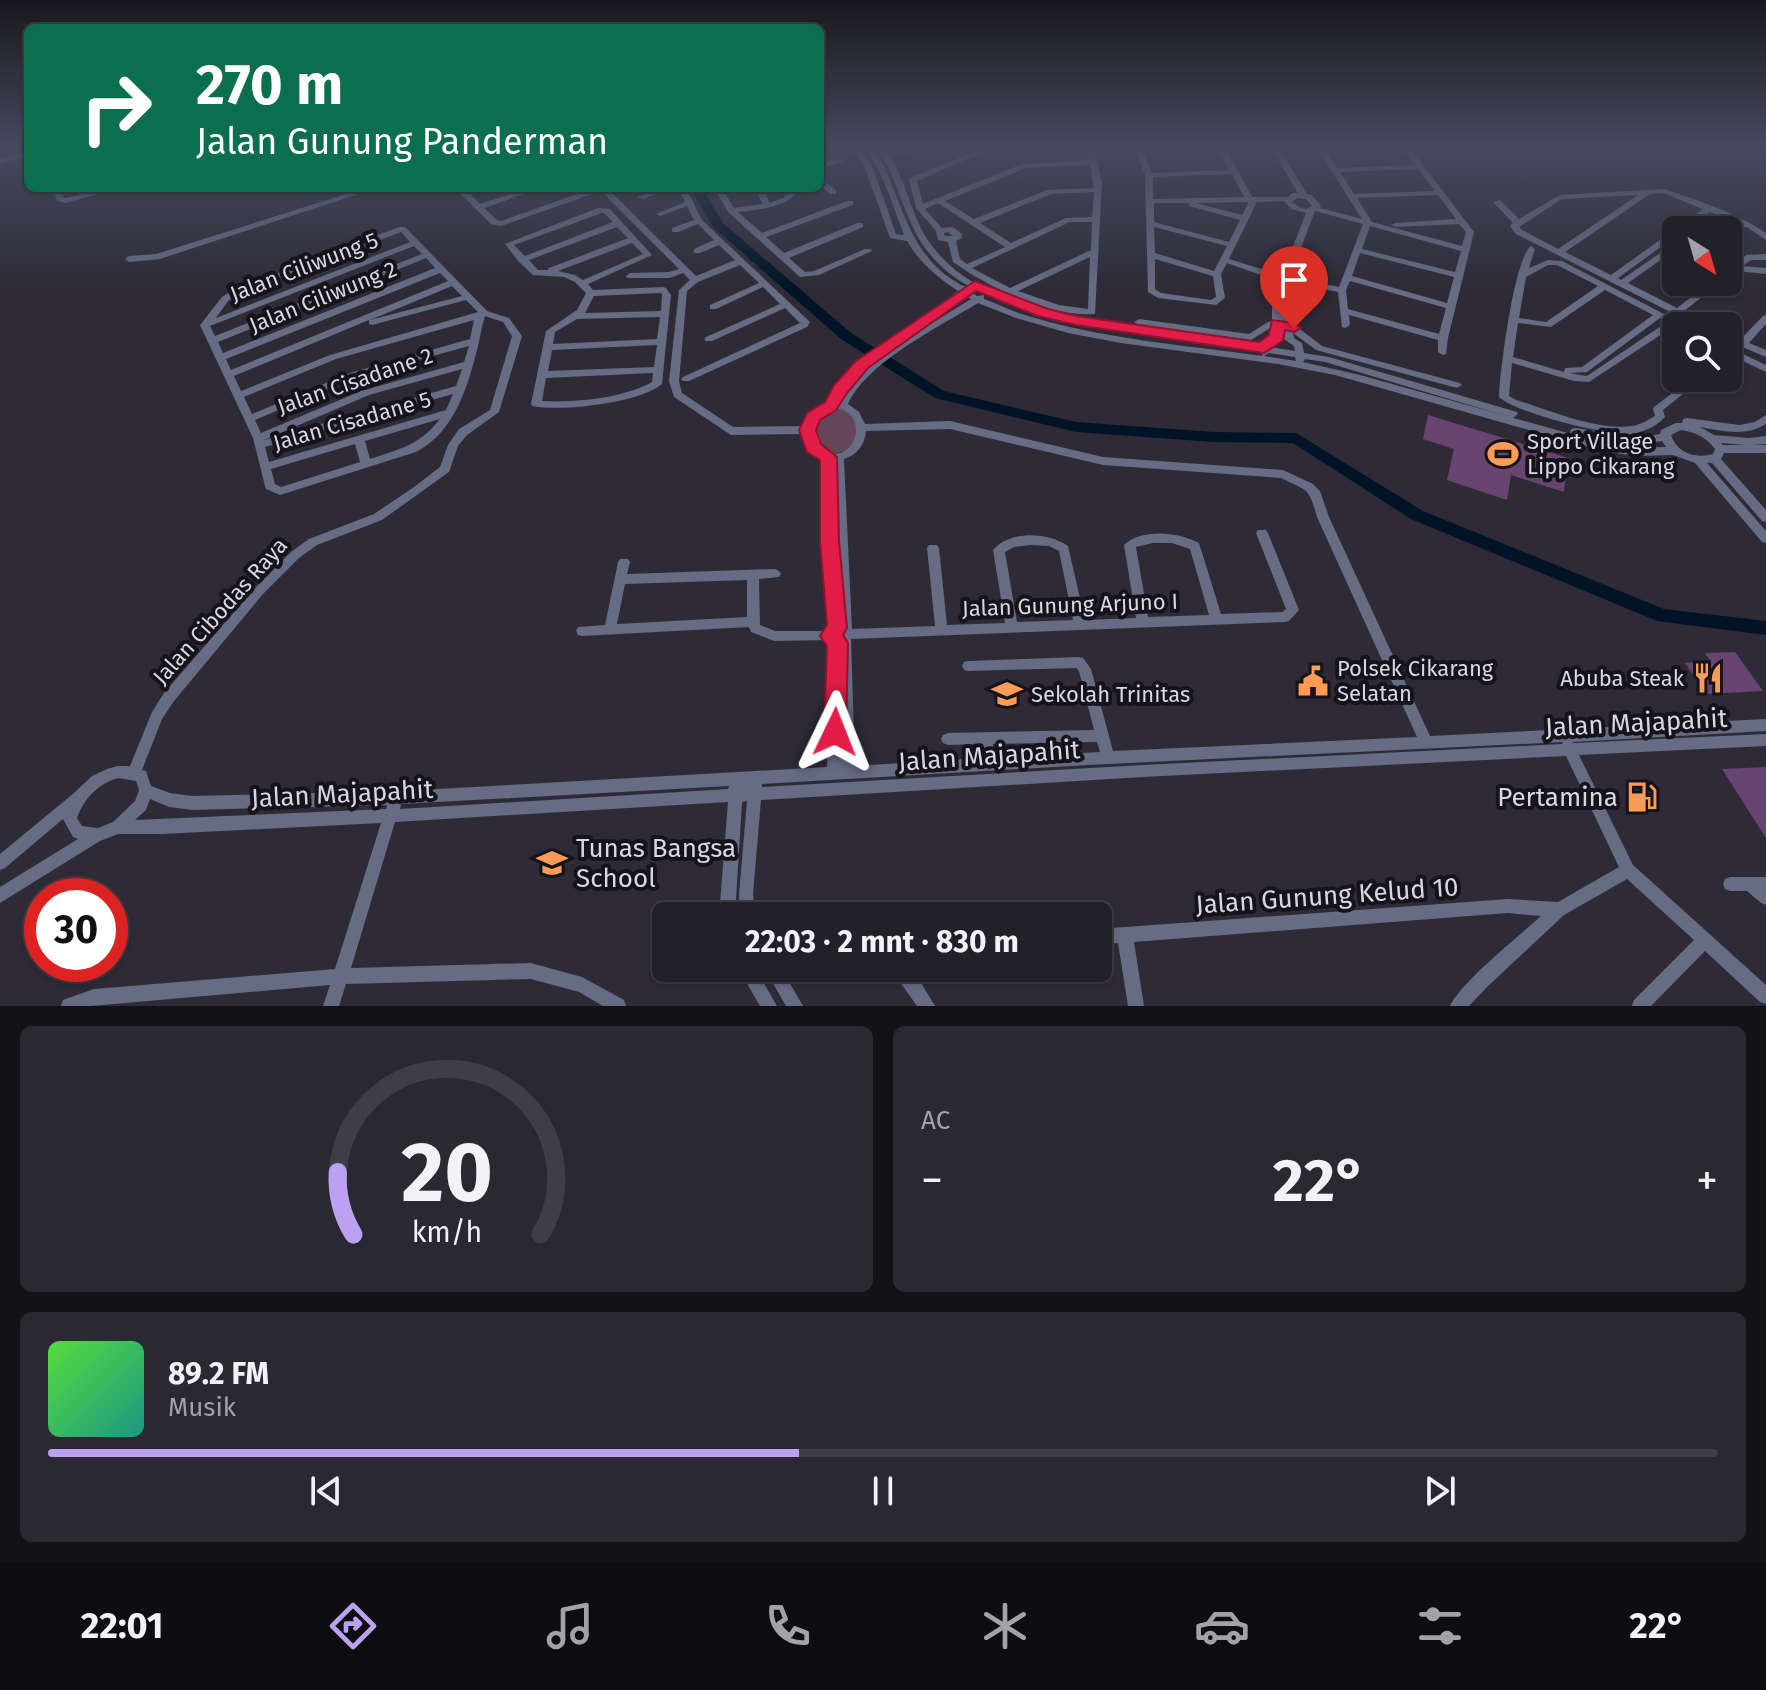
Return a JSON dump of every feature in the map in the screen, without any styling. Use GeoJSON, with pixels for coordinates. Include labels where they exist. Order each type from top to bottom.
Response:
{"type":"FeatureCollection","features":[{"type":"Feature","properties":{"kind":"street"},"geometry":{"type":"LineString","coordinates":[[59,195],[66,201],[89,195]]}},
{"type":"Feature","properties":{"kind":"street"},"geometry":{"type":"LineString","coordinates":[[129,259],[157,257],[351,195]]}},
{"type":"Feature","properties":{"kind":"street"},"geometry":{"type":"LineString","coordinates":[[468,195],[497,224],[588,195]]}},
{"type":"Feature","properties":{"kind":"street"},"geometry":{"type":"LineString","coordinates":[[479,207],[516,195]]}},
{"type":"Feature","properties":{"kind":"street"},"geometry":{"type":"LineString","coordinates":[[608,195],[695,280]]}},
{"type":"Feature","properties":{"kind":"street"},"geometry":{"type":"LineString","coordinates":[[641,197],[647,195]]}},
{"type":"Feature","properties":{"kind":"street"},"geometry":{"type":"LineString","coordinates":[[685,195],[699,221],[803,319],[804,325],[686,379]]}},
{"type":"Feature","properties":{"kind":"street"},"geometry":{"type":"LineString","coordinates":[[722,195],[732,211],[803,275],[809,276],[868,251]]}},
{"type":"Feature","properties":{"kind":"street"},"geometry":{"type":"LineString","coordinates":[[762,195],[767,205]]}},
{"type":"Feature","properties":{"kind":"street"},"geometry":{"type":"LineString","coordinates":[[732,211],[767,205],[792,195]]}},
{"type":"Feature","properties":{"kind":"street"},"geometry":{"type":"LineString","coordinates":[[879,195],[893,236],[907,238]]}},
{"type":"Feature","properties":{"kind":"street"},"geometry":{"type":"LineString","coordinates":[[893,195],[907,238],[934,270],[963,291],[983,296]]}},
{"type":"Feature","properties":{"kind":"street"},"geometry":{"type":"LineString","coordinates":[[906,195],[926,246],[945,267],[975,286],[1000,310],[1037,321],[1349,365],[1566,430],[1631,440],[1665,437]]}},
{"type":"Feature","properties":{"kind":"street"},"geometry":{"type":"LineString","coordinates":[[916,195],[927,220],[944,236],[956,260],[1012,290],[1068,308],[1092,312],[1096,195]]}},
{"type":"Feature","properties":{"kind":"street"},"geometry":{"type":"LineString","coordinates":[[920,208],[955,195]]}},
{"type":"Feature","properties":{"kind":"street"},"geometry":{"type":"LineString","coordinates":[[975,222],[1041,195]]}},
{"type":"Feature","properties":{"kind":"street"},"geometry":{"type":"LineString","coordinates":[[1149,195],[1150,287],[1154,293],[1213,303],[1220,300],[1217,274],[1252,204],[1248,195]]}},
{"type":"Feature","properties":{"kind":"street"},"geometry":{"type":"LineString","coordinates":[[1345,325],[1342,290],[1368,222],[1354,196],[1384,195]]}},
{"type":"Feature","properties":{"kind":"street"},"geometry":{"type":"LineString","coordinates":[[1442,195],[1470,234],[1443,338],[1443,352]]}},
{"type":"Feature","properties":{"kind":"street"},"geometry":{"type":"LineString","coordinates":[[1516,226],[1560,197],[1590,195]]}},
{"type":"Feature","properties":{"kind":"street"},"geometry":{"type":"LineString","coordinates":[[1559,252],[1643,195]]}},
{"type":"Feature","properties":{"kind":"street"},"geometry":{"type":"LineString","coordinates":[[1676,195],[1749,225],[1766,237]]}},
{"type":"Feature","properties":{"kind":"street"},"geometry":{"type":"LineString","coordinates":[[1296,197],[1293,207],[1368,222],[1465,249]]}},
{"type":"Feature","properties":{"kind":"street"},"geometry":{"type":"LineString","coordinates":[[1149,201],[1296,197],[1317,203],[1310,210],[1287,276]]}},
{"type":"Feature","properties":{"kind":"street"},"geometry":{"type":"LineString","coordinates":[[940,201],[1011,247]]}},
{"type":"Feature","properties":{"kind":"street"},"geometry":{"type":"LineString","coordinates":[[1181,201],[1246,219]]}},
{"type":"Feature","properties":{"kind":"street"},"geometry":{"type":"LineString","coordinates":[[1497,202],[1516,226],[1663,312]]}},
{"type":"Feature","properties":{"kind":"street"},"geometry":{"type":"LineString","coordinates":[[660,214],[689,203]]}},
{"type":"Feature","properties":{"kind":"street"},"geometry":{"type":"LineString","coordinates":[[759,237],[850,203]]}},
{"type":"Feature","properties":{"kind":"street"},"geometry":{"type":"LineString","coordinates":[[1698,216],[1710,208]]}},
{"type":"Feature","properties":{"kind":"street"},"geometry":{"type":"LineString","coordinates":[[583,283],[648,255],[605,210],[509,244],[536,273],[565,272],[583,283],[591,293]]}},
{"type":"Feature","properties":{"kind":"street"},"geometry":{"type":"LineString","coordinates":[[967,267],[1069,220],[1095,219]]}},
{"type":"Feature","properties":{"kind":"street"},"geometry":{"type":"LineString","coordinates":[[675,230],[699,221]]}},
{"type":"Feature","properties":{"kind":"street"},"geometry":{"type":"LineString","coordinates":[[1384,226],[1462,221]]}},
{"type":"Feature","properties":{"kind":"street"},"geometry":{"type":"LineString","coordinates":[[522,260],[619,223]]}},
{"type":"Feature","properties":{"kind":"street"},"geometry":{"type":"LineString","coordinates":[[1150,223],[1232,245]]}},
{"type":"Feature","properties":{"kind":"street"},"geometry":{"type":"LineString","coordinates":[[783,257],[860,225]]}},
{"type":"Feature","properties":{"kind":"street"},"geometry":{"type":"LineString","coordinates":[[1742,226],[1749,225]]}},
{"type":"Feature","properties":{"kind":"street"},"geometry":{"type":"LineString","coordinates":[[402,229],[482,314],[450,413],[420,446],[280,491],[273,490],[259,441],[205,325],[225,299],[402,229]]}},
{"type":"Feature","properties":{"kind":"street"},"geometry":{"type":"LineString","coordinates":[[926,246],[944,236]]}},
{"type":"Feature","properties":{"kind":"street"},"geometry":{"type":"LineString","coordinates":[[544,273],[634,239]]}},
{"type":"Feature","properties":{"kind":"street"},"geometry":{"type":"LineString","coordinates":[[697,251],[720,241]]}},
{"type":"Feature","properties":{"kind":"street","name":"Jalan Ciliwung 5"},"geometry":{"type":"LineString","coordinates":[[205,325],[415,243]]}},
{"type":"Feature","properties":{"kind":"street"},"geometry":{"type":"LineString","coordinates":[[1612,283],[1662,244]]}},
{"type":"Feature","properties":{"kind":"street"},"geometry":{"type":"LineString","coordinates":[[1531,249],[1526,254],[1521,277],[1503,395],[1507,399],[1566,418],[1631,430],[1660,417],[1738,429],[1755,428],[1766,419]]}},
{"type":"Feature","properties":{"kind":"street"},"geometry":{"type":"LineString","coordinates":[[1357,250],[1459,276]]}},
{"type":"Feature","properties":{"kind":"street"},"geometry":{"type":"LineString","coordinates":[[1012,290],[1093,252]]}},
{"type":"Feature","properties":{"kind":"street"},"geometry":{"type":"LineString","coordinates":[[1515,320],[1537,326],[1548,325],[1662,253]]}},
{"type":"Feature","properties":{"kind":"street"},"geometry":{"type":"LineString","coordinates":[[211,341],[427,255]]}},
{"type":"Feature","properties":{"kind":"street"},"geometry":{"type":"LineString","coordinates":[[1151,255],[1217,274]]}},
{"type":"Feature","properties":{"kind":"street"},"geometry":{"type":"LineString","coordinates":[[1742,263],[1749,257],[1766,257]]}},
{"type":"Feature","properties":{"kind":"street"},"geometry":{"type":"LineString","coordinates":[[1225,260],[1267,274],[1342,290]]}},
{"type":"Feature","properties":{"kind":"street"},"geometry":{"type":"LineString","coordinates":[[741,261],[695,280],[683,290],[674,381],[676,392],[731,431],[808,430]]}},
{"type":"Feature","properties":{"kind":"street"},"geometry":{"type":"LineString","coordinates":[[1521,277],[1551,261],[1612,283],[1662,316]]}},
{"type":"Feature","properties":{"kind":"street"},"geometry":{"type":"LineString","coordinates":[[310,263],[358,321]]}},
{"type":"Feature","properties":{"kind":"street"},"geometry":{"type":"LineString","coordinates":[[626,291],[630,264]]}},
{"type":"Feature","properties":{"kind":"street","name":"Jalan Ciliwung 2"},"geometry":{"type":"LineString","coordinates":[[219,358],[441,269]]}},
{"type":"Feature","properties":{"kind":"street"},"geometry":{"type":"LineString","coordinates":[[1742,269],[1766,271]]}},
{"type":"Feature","properties":{"kind":"street"},"geometry":{"type":"LineString","coordinates":[[630,276],[670,275],[684,270]]}},
{"type":"Feature","properties":{"kind":"street"},"geometry":{"type":"LineString","coordinates":[[1267,274],[1264,282],[1280,290],[1295,288],[1287,276]]}},
{"type":"Feature","properties":{"kind":"street"},"geometry":{"type":"LineString","coordinates":[[1347,277],[1451,307]]}},
{"type":"Feature","properties":{"kind":"street"},"geometry":{"type":"LineString","coordinates":[[227,375],[453,282]]}},
{"type":"Feature","properties":{"kind":"street"},"geometry":{"type":"LineString","coordinates":[[713,307],[765,283]]}},
{"type":"Feature","properties":{"kind":"street"},"geometry":{"type":"LineString","coordinates":[[894,348],[963,291],[975,286]]}},
{"type":"Feature","properties":{"kind":"street"},"geometry":{"type":"LineString","coordinates":[[1280,290],[1283,324],[1289,339]]}},
{"type":"Feature","properties":{"kind":"street"},"geometry":{"type":"LineString","coordinates":[[665,292],[657,384],[644,392],[621,398],[536,404],[553,327],[586,307],[591,293],[665,292]]}},
{"type":"Feature","properties":{"kind":"street"},"geometry":{"type":"LineString","coordinates":[[1068,308],[1094,295]]}},
{"type":"Feature","properties":{"kind":"street"},"geometry":{"type":"LineString","coordinates":[[836,406],[857,415],[862,428],[854,448],[834,457],[813,448],[808,430],[813,417],[836,406],[866,367],[983,296]]}},
{"type":"Feature","properties":{"kind":"street"},"geometry":{"type":"LineString","coordinates":[[1685,312],[1702,296]]}},
{"type":"Feature","properties":{"kind":"street"},"geometry":{"type":"LineString","coordinates":[[334,332],[468,297]]}},
{"type":"Feature","properties":{"kind":"street"},"geometry":{"type":"LineString","coordinates":[[709,339],[787,304]]}},
{"type":"Feature","properties":{"kind":"street"},"geometry":{"type":"LineString","coordinates":[[1343,310],[1443,338]]}},
{"type":"Feature","properties":{"kind":"street"},"geometry":{"type":"LineString","coordinates":[[237,396],[333,357],[482,314]]}},
{"type":"Feature","properties":{"kind":"street","name":"Jalan Cibodas Raya"},"geometry":{"type":"LineString","coordinates":[[134,772],[161,707],[286,564],[313,542],[361,526],[418,490],[445,469],[453,445],[463,432],[494,412],[517,336],[506,320],[482,314]]}},
{"type":"Feature","properties":{"kind":"street"},"geometry":{"type":"LineString","coordinates":[[574,316],[665,314]]}},
{"type":"Feature","properties":{"kind":"street"},"geometry":{"type":"LineString","coordinates":[[1583,376],[1658,315]]}},
{"type":"Feature","properties":{"kind":"street"},"geometry":{"type":"LineString","coordinates":[[1766,318],[1743,343],[1766,354]]}},
{"type":"Feature","properties":{"kind":"street"},"geometry":{"type":"LineString","coordinates":[[928,319],[939,324]]}},
{"type":"Feature","properties":{"kind":"street"},"geometry":{"type":"LineString","coordinates":[[1139,322],[1251,337],[1267,326],[1283,324],[1324,350],[1457,385]]}},
{"type":"Feature","properties":{"kind":"street"},"geometry":{"type":"LineString","coordinates":[[1277,337],[1283,324]]}},
{"type":"Feature","properties":{"kind":"street"},"geometry":{"type":"LineString","coordinates":[[1509,356],[1592,378],[1662,330]]}},
{"type":"Feature","properties":{"kind":"street"},"geometry":{"type":"LineString","coordinates":[[320,337],[333,357]]}},
{"type":"Feature","properties":{"kind":"street"},"geometry":{"type":"LineString","coordinates":[[1264,353],[1267,342],[1277,337],[1299,345],[1300,359]]}},
{"type":"Feature","properties":{"kind":"street"},"geometry":{"type":"LineString","coordinates":[[248,419],[353,375],[475,341]]}},
{"type":"Feature","properties":{"kind":"street"},"geometry":{"type":"LineString","coordinates":[[547,347],[662,342]]}},
{"type":"Feature","properties":{"kind":"street"},"geometry":{"type":"LineString","coordinates":[[1742,358],[1766,369]]}},
{"type":"Feature","properties":{"kind":"street"},"geometry":{"type":"LineString","coordinates":[[1300,359],[1603,447],[1635,452],[1675,451],[1698,460],[1766,539]]}},
{"type":"Feature","properties":{"kind":"street","name":"Jalan Cisadane 2"},"geometry":{"type":"LineString","coordinates":[[259,441],[365,393],[467,364]]}},
{"type":"Feature","properties":{"kind":"street"},"geometry":{"type":"LineString","coordinates":[[541,375],[657,370]]}},
{"type":"Feature","properties":{"kind":"street"},"geometry":{"type":"LineString","coordinates":[[259,441],[459,389]]}},
{"type":"Feature","properties":{"kind":"street"},"geometry":{"type":"LineString","coordinates":[[1660,417],[1658,409],[1680,392]]}},
{"type":"Feature","properties":{"kind":"street","name":"Jalan Cisadane 5"},"geometry":{"type":"LineString","coordinates":[[264,467],[450,413]]}},
{"type":"Feature","properties":{"kind":"street"},"geometry":{"type":"LineString","coordinates":[[862,428],[924,424],[965,427],[1103,461],[1269,471],[1302,482],[1316,494],[1323,517],[1423,737]]}},
{"type":"Feature","properties":{"kind":"street"},"geometry":{"type":"LineString","coordinates":[[1665,437],[1668,429],[1680,426],[1711,438],[1749,442],[1766,440]]}},
{"type":"Feature","properties":{"kind":"street"},"geometry":{"type":"LineString","coordinates":[[1665,437],[1675,451]]}},
{"type":"Feature","properties":{"kind":"street"},"geometry":{"type":"LineString","coordinates":[[1711,438],[1718,454],[1766,518]]}},
{"type":"Feature","properties":{"kind":"street"},"geometry":{"type":"LineString","coordinates":[[359,439],[366,464]]}},
{"type":"Feature","properties":{"kind":"street"},"geometry":{"type":"LineString","coordinates":[[1698,460],[1718,454],[1766,449]]}},
{"type":"Feature","properties":{"kind":"street"},"geometry":{"type":"LineString","coordinates":[[834,457],[841,635],[841,774]]}},
{"type":"Feature","properties":{"kind":"street","name":"Jalan Gunung Arjuno I"},"geometry":{"type":"LineString","coordinates":[[753,622],[755,628],[766,635],[841,635],[1217,621],[1290,615],[1293,610],[1262,533]]}},
{"type":"Feature","properties":{"kind":"street"},"geometry":{"type":"LineString","coordinates":[[1012,627],[999,550],[1002,546],[1051,540],[1064,549],[1080,624]]}},
{"type":"Feature","properties":{"kind":"street"},"geometry":{"type":"LineString","coordinates":[[1143,623],[1130,545],[1134,542],[1192,543],[1217,621]]}},
{"type":"Feature","properties":{"kind":"street"},"geometry":{"type":"LineString","coordinates":[[933,548],[941,629]]}},
{"type":"Feature","properties":{"kind":"street"},"geometry":{"type":"LineString","coordinates":[[610,629],[624,562]]}},
{"type":"Feature","properties":{"kind":"street"},"geometry":{"type":"LineString","coordinates":[[621,579],[775,574]]}},
{"type":"Feature","properties":{"kind":"street"},"geometry":{"type":"LineString","coordinates":[[582,631],[753,622],[753,575]]}},
{"type":"Feature","properties":{"kind":"street"},"geometry":{"type":"LineString","coordinates":[[968,666],[1079,662],[1085,669],[1108,758]]}},
{"type":"Feature","properties":{"kind":"street","name":"Jalan Majapahit"},"geometry":{"type":"LineString","coordinates":[[118,827],[735,797],[1423,737],[1562,735],[1766,725]]}},
{"type":"Feature","properties":{"kind":"street"},"geometry":{"type":"LineString","coordinates":[[1562,735],[1628,870],[1766,996]]}},
{"type":"Feature","properties":{"kind":"street"},"geometry":{"type":"LineString","coordinates":[[948,739],[1103,736]]}},
{"type":"Feature","properties":{"kind":"street"},"geometry":{"type":"LineString","coordinates":[[986,738],[987,764]]}},
{"type":"Feature","properties":{"kind":"street","name":"Jalan Majapahit"},"geometry":{"type":"LineString","coordinates":[[146,790],[169,800],[192,803],[736,780],[1108,758],[1141,764],[1570,751],[1766,740]]}},
{"type":"Feature","properties":{"kind":"street"},"geometry":{"type":"LineString","coordinates":[[0,863],[104,777],[120,772],[134,772],[141,776],[146,790],[141,805],[118,827],[98,835],[0,896]]}},
{"type":"Feature","properties":{"kind":"street"},"geometry":{"type":"LineString","coordinates":[[747,902],[756,778]]}},
{"type":"Feature","properties":{"kind":"street"},"geometry":{"type":"LineString","coordinates":[[728,902],[736,780]]}},
{"type":"Feature","properties":{"kind":"street"},"geometry":{"type":"LineString","coordinates":[[331,1006],[397,795]]}},
{"type":"Feature","properties":{"kind":"street"},"geometry":{"type":"LineString","coordinates":[[77,799],[70,819],[72,827],[87,835],[98,835]]}},
{"type":"Feature","properties":{"kind":"street"},"geometry":{"type":"LineString","coordinates":[[1458,1006],[1559,910],[1628,870]]}},
{"type":"Feature","properties":{"kind":"street"},"geometry":{"type":"LineString","coordinates":[[1730,884],[1758,884],[1766,898]]}},
{"type":"Feature","properties":{"kind":"street","name":"Jalan Gunung Kelud 10"},"geometry":{"type":"LineString","coordinates":[[1112,936],[1508,906],[1559,910]]}},
{"type":"Feature","properties":{"kind":"street"},"geometry":{"type":"LineString","coordinates":[[1125,936],[1136,1006]]}},
{"type":"Feature","properties":{"kind":"street"},"geometry":{"type":"LineString","coordinates":[[1640,1006],[1705,940]]}},
{"type":"Feature","properties":{"kind":"street"},"geometry":{"type":"LineString","coordinates":[[69,1006],[94,997],[340,976],[531,971],[582,985],[618,1006]]}},
{"type":"Feature","properties":{"kind":"street"},"geometry":{"type":"LineString","coordinates":[[754,982],[769,1006]]}},
{"type":"Feature","properties":{"kind":"street"},"geometry":{"type":"LineString","coordinates":[[780,982],[795,1006]]}},
{"type":"Feature","properties":{"kind":"street"},"geometry":{"type":"LineString","coordinates":[[910,982],[927,1006]]}},
{"type":"Feature","properties":{"kind":"shaded area"},"geometry":{"type":"Polygon","coordinates":[[[832,406],[856,415],[859,434],[848,450],[822,454],[808,430],[820,411],[832,406]]]}},
{"type":"Feature","properties":{"kind":"building","name":"Sport Village Lippo Cikarang"},"geometry":{"type":"Polygon","coordinates":[[[1428,415],[1568,458],[1564,492],[1511,475],[1507,500],[1447,480],[1454,449],[1423,439],[1428,415]]]}},
{"type":"Feature","properties":{"kind":"building"},"geometry":{"type":"Polygon","coordinates":[[[1735,652],[1763,691],[1706,694],[1685,663],[1711,662],[1705,653],[1735,652]]]}},
{"type":"Feature","properties":{"kind":"building"},"geometry":{"type":"Polygon","coordinates":[[[1766,767],[1766,838],[1722,769],[1766,767]]]}},
{"type":"Feature","properties":{"kind":"waterway"},"geometry":{"type":"LineString","coordinates":[[700,195],[718,225],[846,336],[940,395],[1076,427],[1214,437],[1296,438],[1417,515],[1663,616],[1766,628]]}},
{"type":"Feature","properties":{"kind":"place","name":"Sport Village Lippo Cikarang"},"geometry":{"type":"Point","coordinates":[1503,454]}},
{"type":"Feature","properties":{"kind":"place","name":"Abuba Steak"},"geometry":{"type":"Point","coordinates":[1708,678]}},
{"type":"Feature","properties":{"kind":"place","name":"Polsek Cikarang Selatan"},"geometry":{"type":"Point","coordinates":[1313,681]}},
{"type":"Feature","properties":{"kind":"place","name":"Sekolah Trinitas"},"geometry":{"type":"Point","coordinates":[1007,694]}},
{"type":"Feature","properties":{"kind":"place","name":"Pertamina"},"geometry":{"type":"Point","coordinates":[1642,797]}},
{"type":"Feature","properties":{"kind":"place","name":"Tunas Bangsa School"},"geometry":{"type":"Point","coordinates":[552,863]}},
{"type":"Feature","properties":{"kind":"route"},"geometry":{"type":"LineString","coordinates":[[835,732],[838,643],[831,636],[837,628],[830,541],[829,457],[813,448],[808,430],[813,417],[831,406],[840,389],[862,365],[963,291],[975,286],[1043,313],[1076,321],[1264,348],[1267,342],[1277,337],[1277,324],[1294,328]]}}]}
